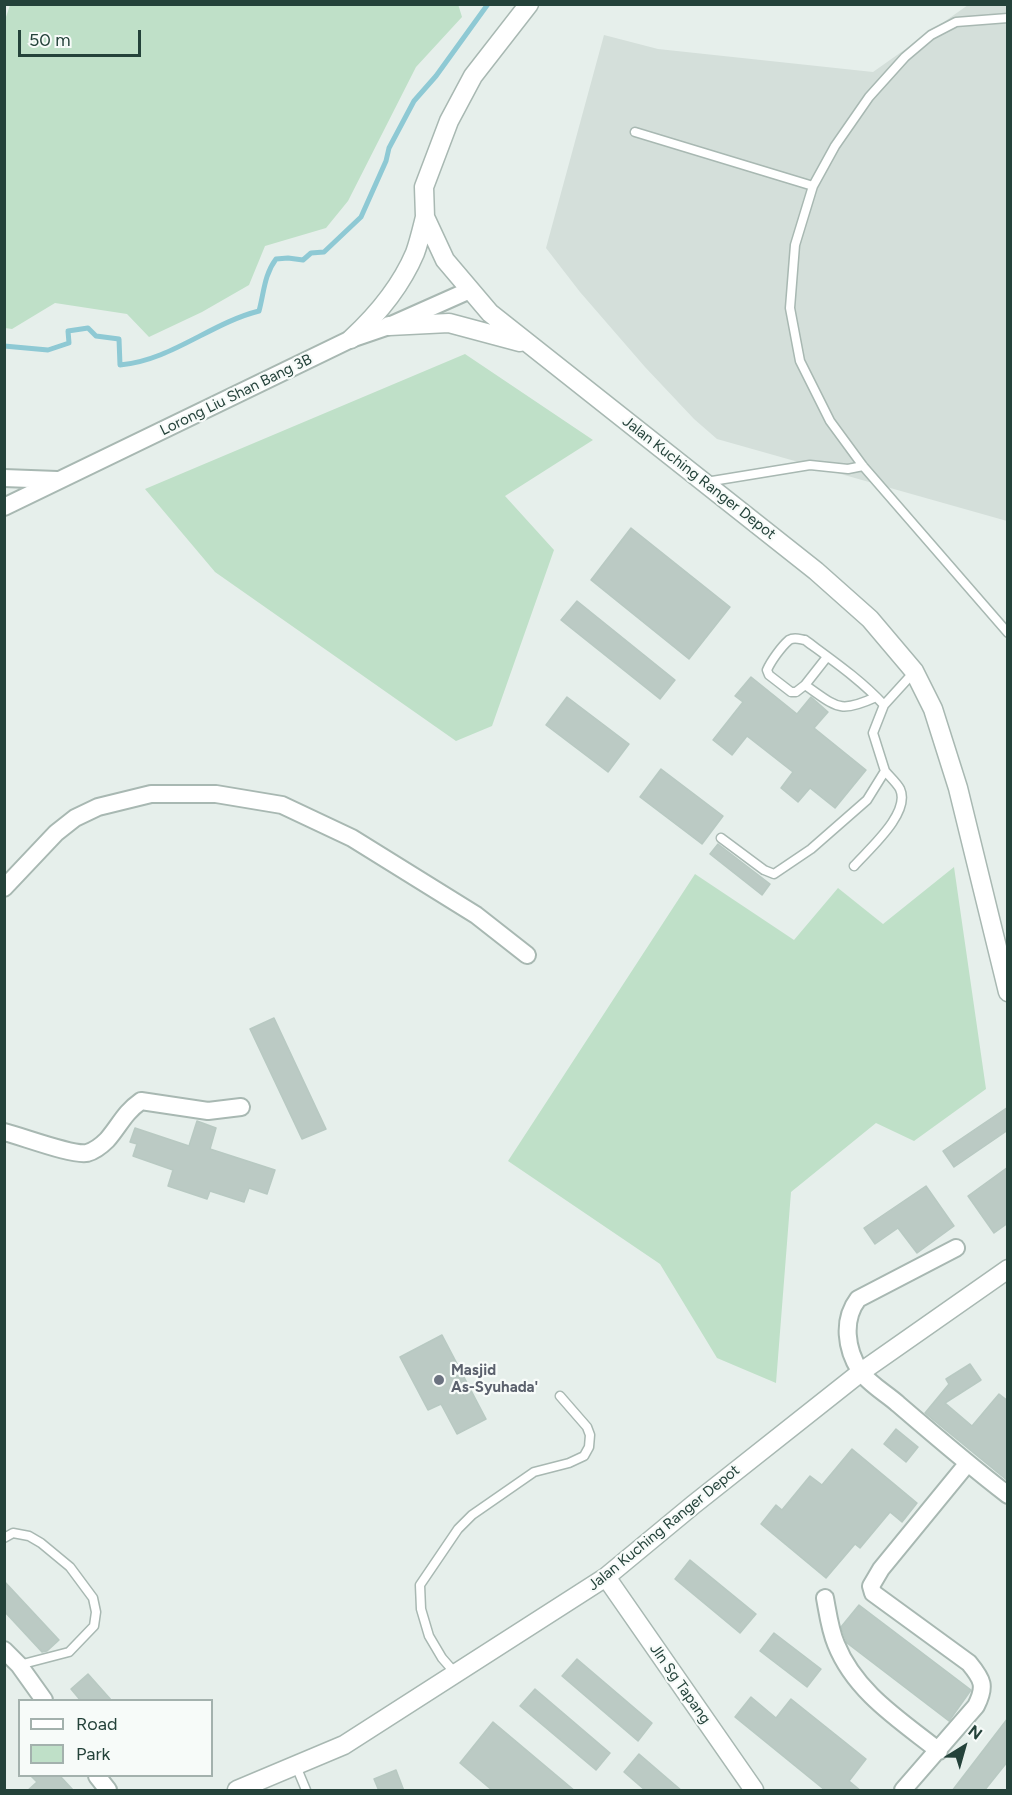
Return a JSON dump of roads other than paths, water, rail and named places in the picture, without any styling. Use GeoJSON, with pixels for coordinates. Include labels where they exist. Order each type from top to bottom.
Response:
{"type":"FeatureCollection","features":[{"type":"Feature","properties":{"kind":"street","name":"Jalan Kuching Ranger Depot"},"geometry":{"type":"LineString","coordinates":[[529,4],[473,76],[449,121],[424,187],[425,217],[445,260],[490,313],[816,571],[863,612],[914,671],[933,709],[958,788],[1008,992]]}},
{"type":"Feature","properties":{"kind":"street"},"geometry":{"type":"LineString","coordinates":[[351,339],[371,321],[399,283],[415,253],[425,217]]}},
{"type":"Feature","properties":{"kind":"street","name":"Lorong Liu Shan Bang 3B"},"geometry":{"type":"LineString","coordinates":[[4,507],[351,339],[389,326],[470,290]]}},
{"type":"Feature","properties":{"kind":"street"},"geometry":{"type":"LineString","coordinates":[[389,326],[449,323],[530,345]]}},
{"type":"Feature","properties":{"kind":"street"},"geometry":{"type":"LineString","coordinates":[[4,478],[61,480]]}},
{"type":"Feature","properties":{"kind":"street"},"geometry":{"type":"LineString","coordinates":[[4,888],[56,833],[75,818],[98,807],[151,794],[216,794],[282,805],[352,838],[476,915],[527,955]]}},
{"type":"Feature","properties":{"kind":"street"},"geometry":{"type":"LineString","coordinates":[[4,1132],[86,1153],[101,1146],[115,1131],[129,1110],[141,1101],[208,1111],[241,1107]]}},
{"type":"Feature","properties":{"kind":"street"},"geometry":{"type":"LineString","coordinates":[[956,1248],[858,1299],[851,1307],[848,1318],[848,1345],[861,1372],[967,1464],[1008,1495]]}},
{"type":"Feature","properties":{"kind":"street","name":"Jalan Kuching Ranger Depot"},"geometry":{"type":"LineString","coordinates":[[237,1791],[344,1745],[606,1578],[693,1504],[861,1372],[1008,1269]]}},
{"type":"Feature","properties":{"kind":"street"},"geometry":{"type":"LineString","coordinates":[[903,1791],[976,1706],[982,1693],[981,1677],[969,1663],[873,1593],[871,1586],[880,1569],[967,1464]]}},
{"type":"Feature","properties":{"kind":"street","name":"Jln Sg Tapang"},"geometry":{"type":"LineString","coordinates":[[606,1578],[754,1791]]}},
{"type":"Feature","properties":{"kind":"street"},"geometry":{"type":"LineString","coordinates":[[825,1598],[836,1644],[846,1666],[871,1696],[939,1751]]}},
{"type":"Feature","properties":{"kind":"street"},"geometry":{"type":"LineString","coordinates":[[4,1650],[43,1699]]}},
{"type":"Feature","properties":{"kind":"street"},"geometry":{"type":"LineString","coordinates":[[98,1777],[108,1791]]}},
{"type":"Feature","properties":{"kind":"lane"},"geometry":{"type":"LineString","coordinates":[[1008,18],[956,22],[931,35],[869,97],[835,146],[813,186],[795,245],[790,308],[800,362],[830,421],[863,466],[1008,633]]}},
{"type":"Feature","properties":{"kind":"lane"},"geometry":{"type":"LineString","coordinates":[[635,132],[813,186]]}},
{"type":"Feature","properties":{"kind":"lane"},"geometry":{"type":"LineString","coordinates":[[704,482],[810,465],[848,469],[863,466]]}},
{"type":"Feature","properties":{"kind":"lane"},"geometry":{"type":"LineString","coordinates":[[827,657],[805,685],[796,692],[791,692],[769,675],[767,670],[790,639],[804,640],[827,657],[884,705]]}},
{"type":"Feature","properties":{"kind":"lane"},"geometry":{"type":"LineString","coordinates":[[854,866],[898,816],[902,802],[900,789],[885,771],[873,733],[884,705],[914,671]]}},
{"type":"Feature","properties":{"kind":"lane"},"geometry":{"type":"LineString","coordinates":[[805,685],[833,705],[844,708],[876,697]]}},
{"type":"Feature","properties":{"kind":"lane"},"geometry":{"type":"LineString","coordinates":[[721,838],[764,870],[774,874],[811,849],[867,800],[885,771]]}},
{"type":"Feature","properties":{"kind":"lane"},"geometry":{"type":"LineString","coordinates":[[457,1674],[442,1658],[429,1636],[421,1609],[420,1585],[458,1529],[472,1515],[534,1472],[570,1463],[584,1456],[589,1447],[590,1435],[587,1427],[560,1396]]}},
{"type":"Feature","properties":{"kind":"lane"},"geometry":{"type":"LineString","coordinates":[[4,1538],[13,1533],[29,1536],[41,1543],[70,1567],[93,1598],[96,1612],[94,1626],[69,1652],[18,1665]]}},
{"type":"Feature","properties":{"kind":"lane"},"geometry":{"type":"LineString","coordinates":[[296,1766],[306,1791]]}},
{"type":"Feature","properties":{"kind":"waterway"},"geometry":{"type":"LineString","coordinates":[[4,346],[48,350],[69,343],[68,331],[88,328],[96,336],[119,339],[120,365],[156,357],[224,324],[259,311],[267,278],[276,259],[303,260],[311,253],[324,252],[361,217],[386,161],[389,148],[414,101],[436,76],[488,4]]}},
{"type":"Feature","properties":{"kind":"place","name":"Masjid As-Syuhada'"},"geometry":{"type":"Point","coordinates":[439,1380]}}]}
